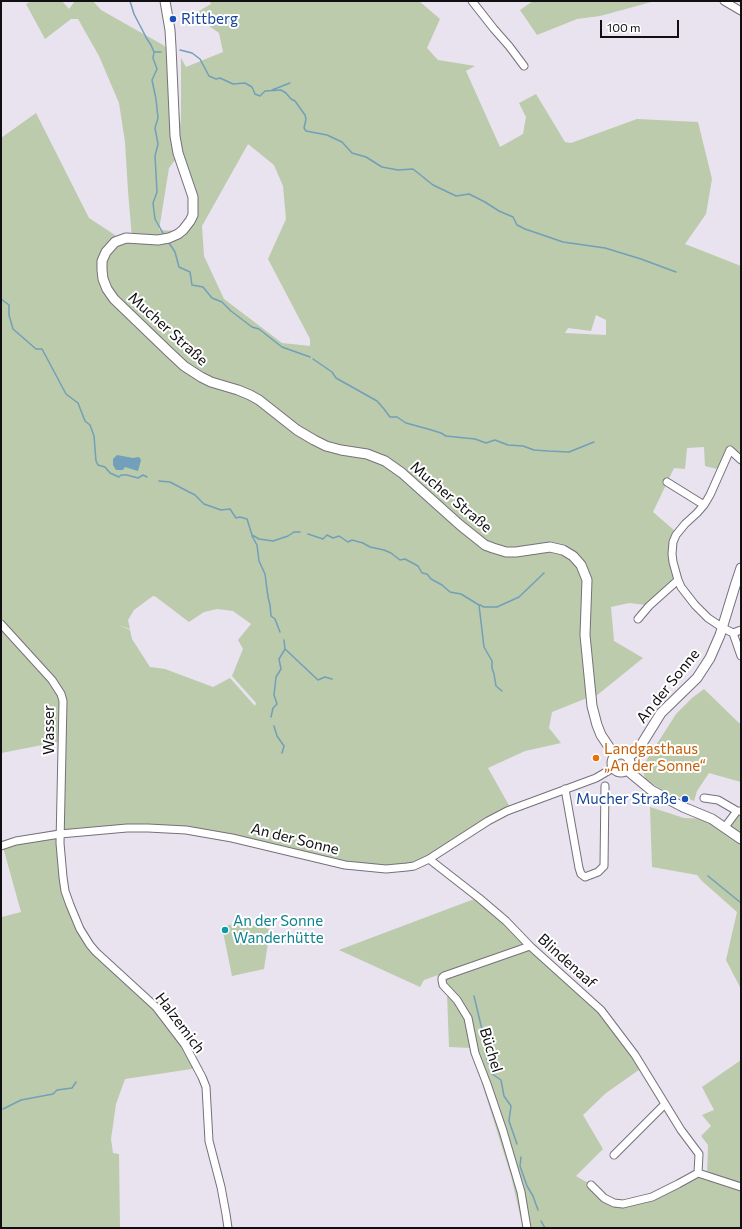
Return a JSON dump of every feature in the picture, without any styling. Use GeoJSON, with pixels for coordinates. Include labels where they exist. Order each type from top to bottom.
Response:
{"type":"FeatureCollection","features":[{"type":"Feature","properties":{"kind":"main road","name":"Mucher Straße"},"geometry":{"type":"LineString","coordinates":[[166,1],[171,47],[174,136],[178,153],[193,197],[192,215],[190,221],[183,230],[169,238],[158,240],[126,238],[115,242],[106,252],[102,261],[103,279],[107,289],[114,299],[184,366],[201,378],[250,395],[259,400],[297,430],[326,446],[367,454],[377,457],[391,465],[469,534],[485,545],[506,552],[550,547],[563,550],[573,556],[584,570],[587,580],[585,635],[592,706],[595,721],[601,735],[615,756]]}},
{"type":"Feature","properties":{"kind":"main road","name":"An der Sonne"},"geometry":{"type":"LineString","coordinates":[[628,757],[638,750],[660,713],[697,678],[710,658],[723,628],[734,586],[741,568]]}},
{"type":"Feature","properties":{"kind":"main road"},"geometry":{"type":"LineString","coordinates":[[622,754],[628,757],[630,766],[627,770],[618,772],[613,768],[612,762],[615,756],[622,754]]}},
{"type":"Feature","properties":{"kind":"main road"},"geometry":{"type":"LineString","coordinates":[[627,770],[651,790],[665,798],[712,819],[741,839]]}},
{"type":"Feature","properties":{"kind":"street"},"geometry":{"type":"LineString","coordinates":[[472,1],[524,66]]}},
{"type":"Feature","properties":{"kind":"street"},"geometry":{"type":"LineString","coordinates":[[724,1],[741,11]]}},
{"type":"Feature","properties":{"kind":"street"},"geometry":{"type":"LineString","coordinates":[[741,460],[730,450],[710,495],[704,505],[680,530],[673,542],[672,548],[673,562],[678,580],[681,587],[695,605],[708,618],[723,628],[733,632],[741,630]]}},
{"type":"Feature","properties":{"kind":"street"},"geometry":{"type":"LineString","coordinates":[[667,482],[704,505]]}},
{"type":"Feature","properties":{"kind":"street"},"geometry":{"type":"LineString","coordinates":[[638,619],[649,606],[678,580]]}},
{"type":"Feature","properties":{"kind":"street","name":"Wasser"},"geometry":{"type":"LineString","coordinates":[[1,624],[52,680],[62,694],[60,834]]}},
{"type":"Feature","properties":{"kind":"street"},"geometry":{"type":"LineString","coordinates":[[733,632],[741,656]]}},
{"type":"Feature","properties":{"kind":"street","name":"An der Sonne"},"geometry":{"type":"LineString","coordinates":[[1,846],[16,841],[60,834],[127,828],[174,829],[202,832],[232,838],[324,861],[362,867],[407,868],[429,860],[488,821],[507,811],[596,778],[613,768]]}},
{"type":"Feature","properties":{"kind":"street"},"geometry":{"type":"LineString","coordinates":[[565,789],[579,868],[581,874],[585,877],[598,872],[604,866],[605,786]]}},
{"type":"Feature","properties":{"kind":"street"},"geometry":{"type":"LineString","coordinates":[[704,798],[718,800],[739,811],[725,827]]}},
{"type":"Feature","properties":{"kind":"street","name":"Halzemich"},"geometry":{"type":"LineString","coordinates":[[60,834],[65,891],[83,933],[96,952],[156,1007],[184,1045],[202,1077],[206,1087],[209,1141],[222,1194],[228,1228]]}},
{"type":"Feature","properties":{"kind":"street","name":"Blindenaaf"},"geometry":{"type":"LineString","coordinates":[[429,860],[479,898],[506,921],[530,946],[601,1010],[635,1055],[680,1130],[699,1154],[698,1173]]}},
{"type":"Feature","properties":{"kind":"street","name":"Büchel"},"geometry":{"type":"LineString","coordinates":[[527,1228],[519,1184],[488,1084],[475,1053],[468,1018],[457,1000],[442,982],[442,978],[530,946]]}},
{"type":"Feature","properties":{"kind":"street"},"geometry":{"type":"LineString","coordinates":[[614,1155],[665,1104]]}},
{"type":"Feature","properties":{"kind":"street"},"geometry":{"type":"LineString","coordinates":[[591,1185],[604,1198],[614,1203],[623,1204],[652,1197],[698,1173],[741,1187]]}},
{"type":"Feature","properties":{"kind":"green space"},"geometry":{"type":"Polygon","coordinates":[[[31,1],[62,1],[69,9],[75,1],[93,1],[101,10],[163,45],[170,51],[181,125],[181,58],[186,67],[223,52],[219,33],[202,21],[199,11],[211,4],[210,1],[419,1],[440,19],[427,48],[438,60],[475,66],[466,71],[500,147],[523,134],[526,117],[519,103],[536,94],[565,142],[571,143],[637,119],[698,122],[712,179],[706,214],[685,244],[741,266],[741,460],[730,450],[721,470],[705,466],[704,447],[687,448],[685,469],[674,468],[653,512],[675,531],[670,562],[674,580],[646,605],[629,603],[611,607],[614,641],[643,658],[596,696],[552,712],[549,728],[561,743],[525,751],[488,768],[511,809],[414,866],[362,867],[260,844],[148,828],[61,834],[63,877],[85,937],[156,1007],[198,1068],[125,1079],[116,1104],[111,1139],[113,1153],[119,1154],[120,1228],[1,1228],[1,913],[2,917],[21,912],[3,847],[21,843],[19,837],[59,829],[58,742],[1,753],[1,138],[36,113],[89,218],[115,235],[119,240],[132,238],[125,142],[119,103],[99,56],[78,19],[71,19],[45,39],[26,4],[31,1]],[[248,144],[202,226],[204,256],[224,299],[282,343],[310,346],[310,339],[268,259],[286,219],[283,186],[274,165],[248,144]],[[175,160],[169,168],[159,230],[176,231],[190,214],[186,178],[175,160]],[[596,315],[591,331],[568,328],[565,333],[606,335],[606,320],[596,315]],[[153,596],[134,610],[128,620],[130,629],[118,625],[130,630],[132,639],[150,667],[165,669],[213,687],[230,678],[255,706],[256,703],[232,676],[243,649],[238,640],[251,624],[233,611],[217,609],[204,612],[189,622],[153,596]]]}},
{"type":"Feature","properties":{"kind":"green space"},"geometry":{"type":"Polygon","coordinates":[[[533,1],[655,1],[600,16],[577,19],[537,35],[520,10],[533,1]]]}},
{"type":"Feature","properties":{"kind":"green space"},"geometry":{"type":"Polygon","coordinates":[[[704,689],[739,723],[741,722],[741,782],[709,773],[697,791],[694,801],[669,793],[654,785],[645,779],[643,770],[646,761],[676,714],[692,698],[704,689]]]}},
{"type":"Feature","properties":{"kind":"green space"},"geometry":{"type":"Polygon","coordinates":[[[650,807],[684,818],[712,819],[725,827],[741,811],[741,989],[726,960],[737,912],[697,875],[652,867],[650,807]]]}},
{"type":"Feature","properties":{"kind":"green space"},"geometry":{"type":"Polygon","coordinates":[[[477,898],[528,946],[472,963],[424,980],[420,987],[339,950],[477,898]]]}},
{"type":"Feature","properties":{"kind":"green space"},"geometry":{"type":"Polygon","coordinates":[[[240,923],[270,929],[264,969],[232,976],[222,927],[240,923]]]}},
{"type":"Feature","properties":{"kind":"green space"},"geometry":{"type":"Polygon","coordinates":[[[530,948],[596,1005],[643,1067],[606,1093],[583,1115],[603,1149],[576,1176],[590,1184],[614,1203],[652,1197],[698,1173],[707,1175],[708,1145],[701,1136],[711,1126],[702,1115],[714,1110],[702,1087],[741,1060],[741,1228],[523,1228],[511,1176],[471,1048],[449,1047],[447,993],[444,982],[445,978],[530,948]]]}},
{"type":"Feature","properties":{"kind":"water"},"geometry":{"type":"Polygon","coordinates":[[[117,455],[133,458],[139,457],[141,460],[138,471],[125,467],[123,470],[116,470],[113,465],[113,459],[117,455]]]}},
{"type":"Feature","properties":{"kind":"waterway"},"geometry":{"type":"LineString","coordinates":[[130,1],[134,14],[154,52],[153,58],[157,69],[152,80],[158,118],[155,128],[158,144],[155,156],[157,192],[153,203],[155,219],[164,235]]}},
{"type":"Feature","properties":{"kind":"waterway"},"geometry":{"type":"LineString","coordinates":[[180,50],[192,53],[200,59],[209,76],[216,79],[220,78],[233,84],[245,83],[252,87],[255,94],[260,96],[265,91],[281,90],[295,101],[305,115],[306,119],[304,128],[306,131],[327,135],[342,142],[352,153],[366,157],[382,167],[398,170],[413,169],[433,185],[456,196],[469,194],[485,202],[499,211],[513,217],[517,225],[525,229],[563,242],[605,248],[676,272]]}},
{"type":"Feature","properties":{"kind":"waterway"},"geometry":{"type":"LineString","coordinates":[[154,52],[161,52]]}},
{"type":"Feature","properties":{"kind":"waterway"},"geometry":{"type":"LineString","coordinates":[[272,90],[290,83]]}},
{"type":"Feature","properties":{"kind":"waterway"},"geometry":{"type":"LineString","coordinates":[[169,243],[175,252],[179,267],[190,272],[192,285],[203,287],[212,298],[222,302],[252,327],[259,329],[282,347],[310,357]]}},
{"type":"Feature","properties":{"kind":"waterway"},"geometry":{"type":"LineString","coordinates":[[1,299],[9,305],[9,315],[13,329],[36,349],[42,349],[66,394],[78,403],[85,421],[90,425],[94,436],[96,461],[98,465],[105,467],[110,473],[119,477],[121,475],[138,478],[143,475],[147,477]]}},
{"type":"Feature","properties":{"kind":"waterway"},"geometry":{"type":"LineString","coordinates":[[313,359],[332,372],[336,378],[377,401],[390,417],[397,417],[406,423],[441,433],[446,436],[475,439],[486,443],[495,440],[508,445],[523,446],[534,450],[569,452],[594,442]]}},
{"type":"Feature","properties":{"kind":"waterway"},"geometry":{"type":"LineString","coordinates":[[159,481],[170,482],[195,495],[204,504],[221,510],[230,509],[236,518],[240,517],[247,519],[252,535],[259,539],[273,541],[288,536],[294,532],[300,532]]}},
{"type":"Feature","properties":{"kind":"waterway"},"geometry":{"type":"LineString","coordinates":[[308,534],[323,539],[327,535],[333,538],[339,536],[348,542],[352,540],[370,547],[384,550],[400,560],[405,559],[418,566],[422,573],[427,574],[431,579],[442,585],[450,592],[461,594],[479,605],[484,647],[492,661],[496,686],[502,691]]}},
{"type":"Feature","properties":{"kind":"waterway"},"geometry":{"type":"LineString","coordinates":[[252,536],[257,545],[259,561],[265,574],[271,616],[275,619],[280,632]]}},
{"type":"Feature","properties":{"kind":"waterway"},"geometry":{"type":"LineString","coordinates":[[480,605],[484,607],[497,607],[519,597],[544,573]]}},
{"type":"Feature","properties":{"kind":"waterway"},"geometry":{"type":"LineString","coordinates":[[284,640],[285,649],[318,680],[325,677],[332,679]]}},
{"type":"Feature","properties":{"kind":"waterway"},"geometry":{"type":"LineString","coordinates":[[271,717],[273,708],[277,704],[274,695],[276,677],[281,669],[279,659],[285,649]]}},
{"type":"Feature","properties":{"kind":"waterway"},"geometry":{"type":"LineString","coordinates":[[274,726],[277,736],[284,746],[282,753]]}},
{"type":"Feature","properties":{"kind":"waterway"},"geometry":{"type":"LineString","coordinates":[[708,876],[741,903]]}},
{"type":"Feature","properties":{"kind":"waterway"},"geometry":{"type":"LineString","coordinates":[[474,996],[484,1038],[485,1053],[492,1074],[501,1080],[504,1096],[511,1106],[509,1121],[517,1144]]}},
{"type":"Feature","properties":{"kind":"waterway"},"geometry":{"type":"LineString","coordinates":[[3,1109],[21,1100],[53,1094],[57,1090],[72,1088],[76,1082]]}},
{"type":"Feature","properties":{"kind":"waterway"},"geometry":{"type":"LineString","coordinates":[[521,1157],[520,1166],[538,1210]]}},
{"type":"Feature","properties":{"kind":"waterway"},"geometry":{"type":"LineString","coordinates":[[541,1221],[545,1228]]}},
{"type":"Feature","properties":{"kind":"place","name":"Rittberg"},"geometry":{"type":"Point","coordinates":[173,19]}},
{"type":"Feature","properties":{"kind":"place","name":"Landgasthaus „An der Sonne“"},"geometry":{"type":"Point","coordinates":[596,758]}},
{"type":"Feature","properties":{"kind":"place","name":"Mucher Straße"},"geometry":{"type":"Point","coordinates":[685,799]}},
{"type":"Feature","properties":{"kind":"place","name":"An der Sonne Wanderhütte"},"geometry":{"type":"Point","coordinates":[225,930]}}]}
